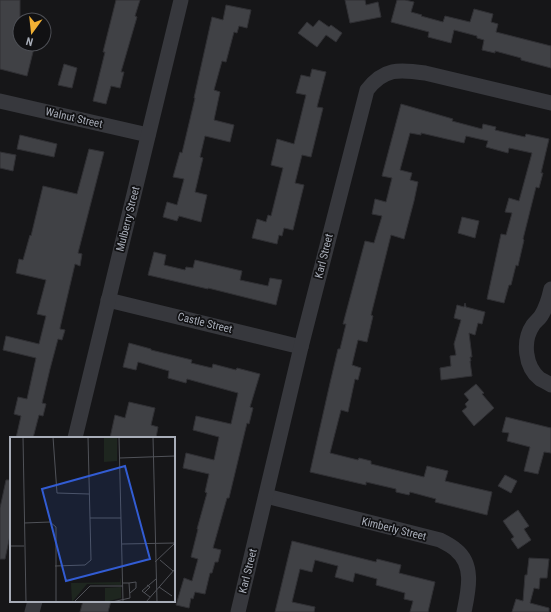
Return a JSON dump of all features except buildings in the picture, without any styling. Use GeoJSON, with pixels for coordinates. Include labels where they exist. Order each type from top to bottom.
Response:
{"type":"FeatureCollection","features":[{"type":"Feature","properties":{"kind":"street","name":"Mulberry Street"},"geometry":{"type":"LineString","coordinates":[[75,437],[181,0]]}},
{"type":"Feature","properties":{"kind":"street","name":"Karl Street"},"geometry":{"type":"LineString","coordinates":[[238,612],[301,347],[367,90],[372,83],[384,74],[391,71],[406,70],[425,73],[551,103]]}},
{"type":"Feature","properties":{"kind":"street","name":"Walnut Street"},"geometry":{"type":"LineString","coordinates":[[0,101],[148,135]]}},
{"type":"Feature","properties":{"kind":"street"},"geometry":{"type":"LineString","coordinates":[[551,289],[541,316],[532,326],[527,338],[526,351],[529,364],[533,370],[540,378],[551,385]]}},
{"type":"Feature","properties":{"kind":"street","name":"Castle Street"},"geometry":{"type":"LineString","coordinates":[[108,300],[301,347]]}},
{"type":"Feature","properties":{"kind":"street","name":"Kimberly Street"},"geometry":{"type":"LineString","coordinates":[[266,496],[440,540],[457,551],[465,562],[469,575],[469,587],[464,612]]}},
{"type":"Feature","properties":{"kind":"street"},"geometry":{"type":"LineString","coordinates":[[32,612],[35,602]]}}]}
